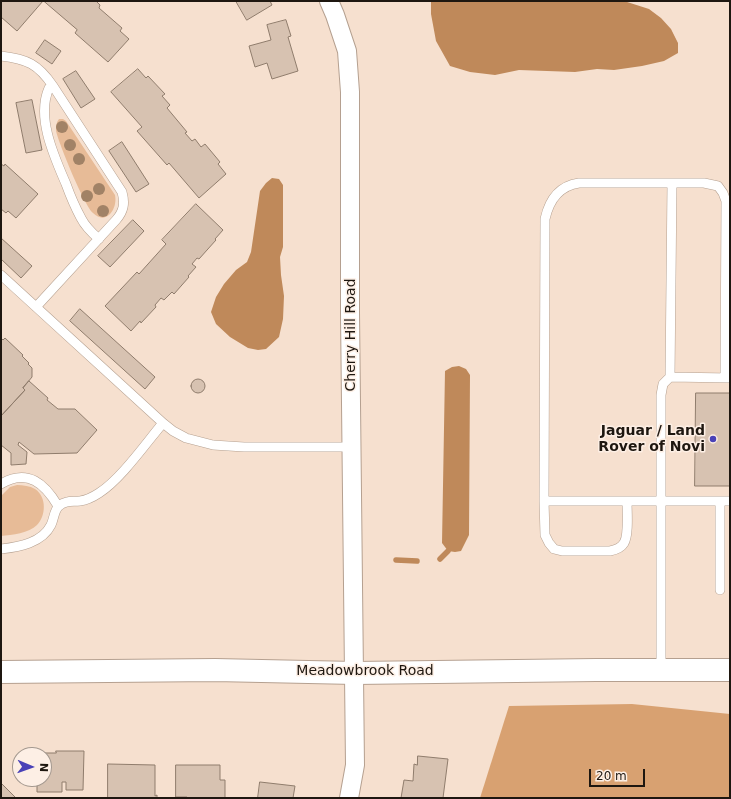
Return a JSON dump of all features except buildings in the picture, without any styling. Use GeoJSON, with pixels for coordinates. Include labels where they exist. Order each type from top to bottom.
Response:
{"type":"FeatureCollection","features":[{"type":"Feature","properties":{"kind":"street","name":"Cherry Hill Road"},"geometry":{"type":"LineString","coordinates":[[329,1],[347,51],[349,68],[355,673],[355,765],[349,798]]}},
{"type":"Feature","properties":{"kind":"street","name":"Meadowbrook Road"},"geometry":{"type":"LineString","coordinates":[[1,672],[214,670],[355,673],[730,670]]}},
{"type":"Feature","properties":{"kind":"lane"},"geometry":{"type":"LineString","coordinates":[[1,56],[19,58],[30,63],[41,71],[122,192],[124,206],[121,214],[36,308]]}},
{"type":"Feature","properties":{"kind":"lane"},"geometry":{"type":"LineString","coordinates":[[52,86],[49,88],[45,106],[49,142],[81,218],[99,239]]}},
{"type":"Feature","properties":{"kind":"lane"},"geometry":{"type":"LineString","coordinates":[[661,670],[662,395],[663,384],[670,377],[672,183]]}},
{"type":"Feature","properties":{"kind":"lane"},"geometry":{"type":"LineString","coordinates":[[627,501],[626,535],[624,544],[618,549],[610,551],[562,551],[554,549],[545,535],[545,219],[552,200],[558,193],[571,184],[712,184],[718,186],[723,193],[726,201],[728,378],[670,377]]}},
{"type":"Feature","properties":{"kind":"lane"},"geometry":{"type":"LineString","coordinates":[[1,275],[163,423],[186,438],[213,445],[244,447],[352,447]]}},
{"type":"Feature","properties":{"kind":"lane"},"geometry":{"type":"LineString","coordinates":[[1,549],[18,547],[43,536],[48,529],[58,506],[65,502],[80,501],[94,496],[106,488],[120,474],[163,423]]}},
{"type":"Feature","properties":{"kind":"lane"},"geometry":{"type":"LineString","coordinates":[[1,484],[8,479],[19,477],[33,480],[44,486],[58,506]]}},
{"type":"Feature","properties":{"kind":"lane"},"geometry":{"type":"LineString","coordinates":[[544,501],[730,501]]}},
{"type":"Feature","properties":{"kind":"lane"},"geometry":{"type":"LineString","coordinates":[[720,501],[720,590]]}},
{"type":"Feature","properties":{"kind":"shaded area"},"geometry":{"type":"Polygon","coordinates":[[[431,1],[624,1],[649,9],[661,18],[671,29],[678,43],[678,53],[664,61],[614,70],[597,69],[575,72],[519,70],[495,75],[470,72],[450,66],[436,41],[431,14],[431,1]]]}},
{"type":"Feature","properties":{"kind":"shaded area"},"geometry":{"type":"Polygon","coordinates":[[[59,119],[66,121],[115,195],[115,206],[106,217],[98,217],[93,213],[78,187],[56,131],[56,125],[59,119]]]}},
{"type":"Feature","properties":{"kind":"shaded area"},"geometry":{"type":"Polygon","coordinates":[[[272,178],[279,179],[283,185],[283,247],[280,257],[284,296],[283,319],[279,337],[266,349],[258,350],[248,348],[230,337],[216,324],[211,312],[216,297],[224,284],[236,270],[247,262],[251,252],[260,191],[272,178]]]}},
{"type":"Feature","properties":{"kind":"shaded area"},"geometry":{"type":"Polygon","coordinates":[[[459,366],[466,369],[470,375],[469,535],[461,551],[455,552],[448,551],[442,543],[445,371],[452,367],[459,366]]]}},
{"type":"Feature","properties":{"kind":"shaded area"},"geometry":{"type":"Polygon","coordinates":[[[17,485],[31,487],[39,492],[42,497],[44,507],[42,517],[37,525],[30,530],[1,536],[1,496],[10,487],[17,485]]]}},
{"type":"Feature","properties":{"kind":"shaded area"},"geometry":{"type":"Polygon","coordinates":[[[632,704],[730,714],[730,798],[480,798],[509,706],[632,704]]]}},
{"type":"Feature","properties":{"kind":"waterway"},"geometry":{"type":"LineString","coordinates":[[440,559],[448,551]]}},
{"type":"Feature","properties":{"kind":"waterway"},"geometry":{"type":"LineString","coordinates":[[396,560],[417,561]]}},
{"type":"Feature","properties":{"kind":"place","name":"Jaguar / Land Rover of Novi"},"geometry":{"type":"Point","coordinates":[713,439]}}]}
